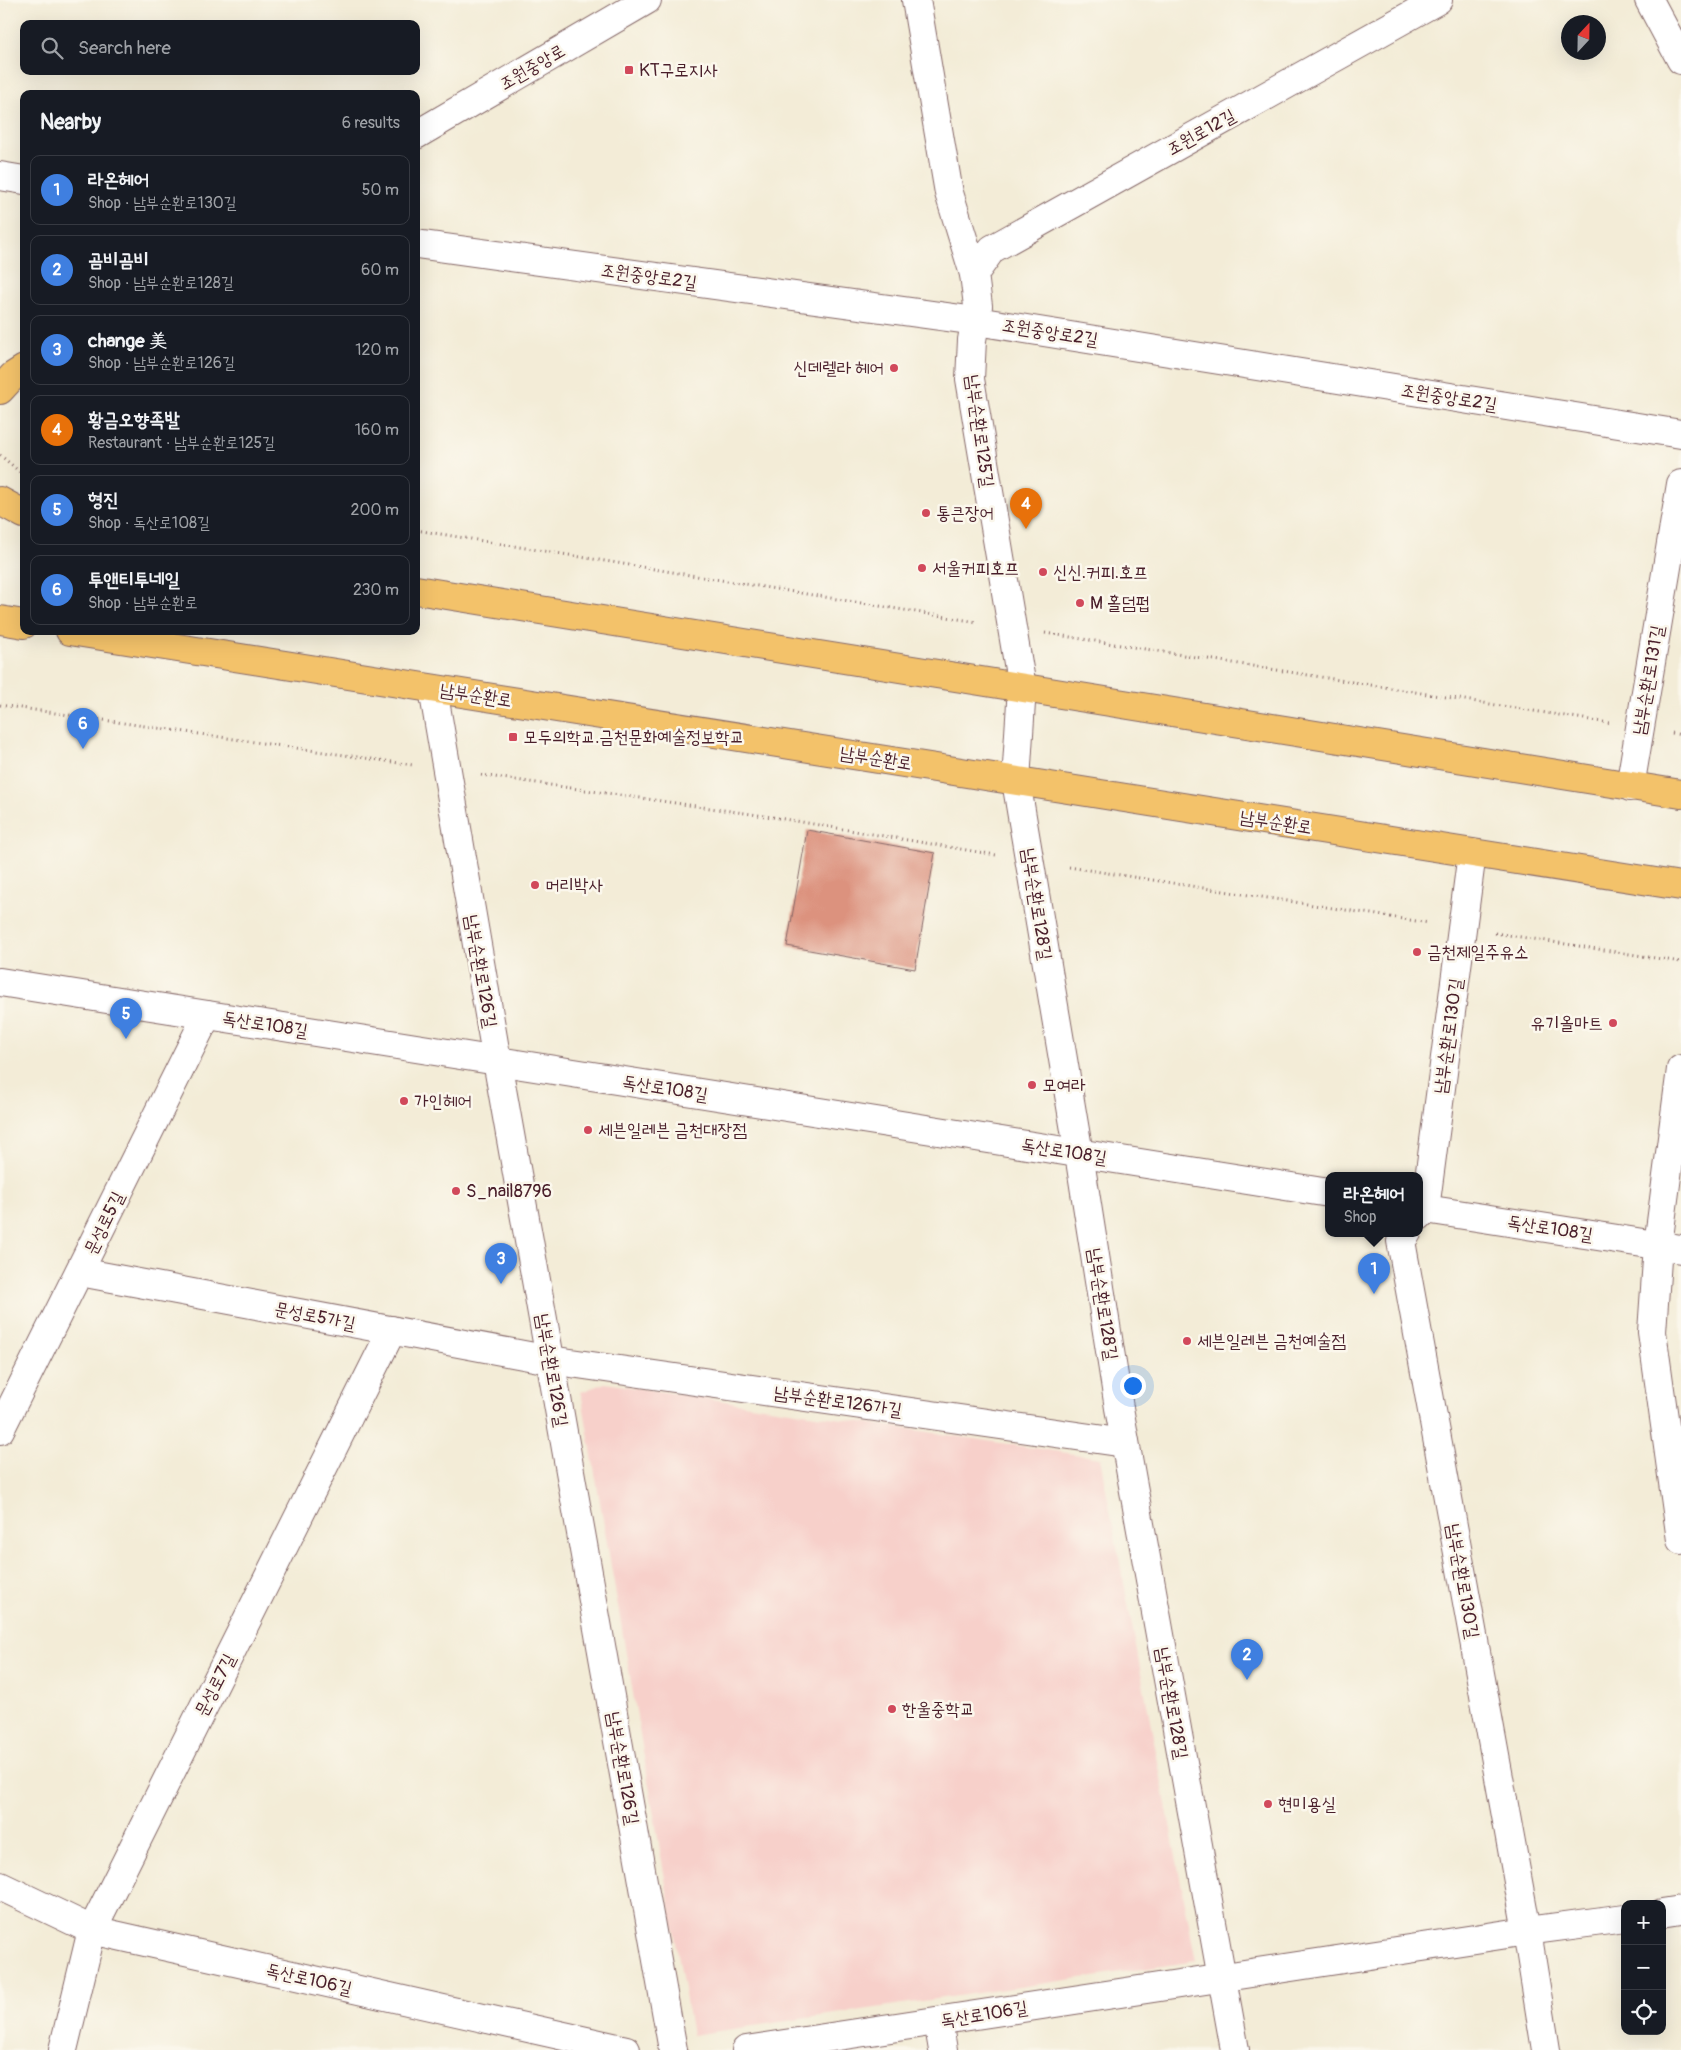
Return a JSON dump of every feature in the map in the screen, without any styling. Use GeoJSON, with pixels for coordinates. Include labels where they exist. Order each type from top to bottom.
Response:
{"type":"FeatureCollection","features":[{"type":"Feature","properties":{"kind":"main road"},"geometry":{"type":"LineString","coordinates":[[0,390],[20,372]]}},
{"type":"Feature","properties":{"kind":"main road"},"geometry":{"type":"LineString","coordinates":[[0,501],[20,512]]}},
{"type":"Feature","properties":{"kind":"main road"},"geometry":{"type":"LineString","coordinates":[[0,523],[20,526]]}},
{"type":"Feature","properties":{"kind":"main road"},"geometry":{"type":"LineString","coordinates":[[420,591],[1681,794]]}},
{"type":"Feature","properties":{"kind":"main road"},"geometry":{"type":"LineString","coordinates":[[0,620],[20,623]]}},
{"type":"Feature","properties":{"kind":"main road","name":"남부순환로"},"geometry":{"type":"LineString","coordinates":[[95,635],[1681,886]]}},
{"type":"Feature","properties":{"kind":"street","name":"조원중앙로"},"geometry":{"type":"LineString","coordinates":[[420,133],[647,0]]}},
{"type":"Feature","properties":{"kind":"street","name":"남부순환로125길"},"geometry":{"type":"LineString","coordinates":[[916,0],[949,193],[974,274],[978,306],[972,340],[970,379],[1022,687]]}},
{"type":"Feature","properties":{"kind":"street","name":"조원로12길"},"geometry":{"type":"LineString","coordinates":[[974,274],[992,249],[1438,0]]}},
{"type":"Feature","properties":{"kind":"street"},"geometry":{"type":"LineString","coordinates":[[1649,0],[1681,60]]}},
{"type":"Feature","properties":{"kind":"street"},"geometry":{"type":"LineString","coordinates":[[0,176],[20,179]]}},
{"type":"Feature","properties":{"kind":"street","name":"조원중앙로2길"},"geometry":{"type":"LineString","coordinates":[[420,245],[976,321],[1681,434]]}},
{"type":"Feature","properties":{"kind":"street"},"geometry":{"type":"LineString","coordinates":[[0,378],[20,366]]}},
{"type":"Feature","properties":{"kind":"street","name":"남부순환로131길"},"geometry":{"type":"LineString","coordinates":[[1630,786],[1681,484]]}},
{"type":"Feature","properties":{"kind":"street","name":"남부순환로128길"},"geometry":{"type":"LineString","coordinates":[[1022,687],[1016,781],[1125,1442],[1235,2050]]}},
{"type":"Feature","properties":{"kind":"street","name":"남부순환로126길"},"geometry":{"type":"LineString","coordinates":[[433,689],[496,1061],[673,2050]]}},
{"type":"Feature","properties":{"kind":"street","name":"남부순환로130길"},"geometry":{"type":"LineString","coordinates":[[1423,1197],[1472,853]]}},
{"type":"Feature","properties":{"kind":"street","name":"독산로108길"},"geometry":{"type":"LineString","coordinates":[[0,982],[1325,1192]]}},
{"type":"Feature","properties":{"kind":"street","name":"문성로5길"},"geometry":{"type":"LineString","coordinates":[[0,1430],[207,1015]]}},
{"type":"Feature","properties":{"kind":"street"},"geometry":{"type":"LineString","coordinates":[[1681,1069],[1669,1247],[1652,1332],[1681,1540]]}},
{"type":"Feature","properties":{"kind":"street","name":"독산로108길"},"geometry":{"type":"LineString","coordinates":[[1423,1211],[1669,1247]]}},
{"type":"Feature","properties":{"kind":"street","name":"남부순환로130길"},"geometry":{"type":"LineString","coordinates":[[1404,1237],[1402,1241],[1527,1931],[1546,2050]]}},
{"type":"Feature","properties":{"kind":"street","name":"문성로5가길"},"geometry":{"type":"LineString","coordinates":[[80,1272],[550,1360]]}},
{"type":"Feature","properties":{"kind":"street","name":"문성로7길"},"geometry":{"type":"LineString","coordinates":[[63,2050],[92,1930],[392,1330]]}},
{"type":"Feature","properties":{"kind":"street","name":"남부순환로126가길"},"geometry":{"type":"LineString","coordinates":[[550,1360],[1125,1442]]}},
{"type":"Feature","properties":{"kind":"street","name":"독산로106길"},"geometry":{"type":"LineString","coordinates":[[0,1886],[92,1930],[626,2050]]}},
{"type":"Feature","properties":{"kind":"street"},"geometry":{"type":"LineString","coordinates":[[1666,1912],[1681,1910]]}},
{"type":"Feature","properties":{"kind":"street"},"geometry":{"type":"LineString","coordinates":[[1222,1978],[1527,1931],[1621,1919]]}},
{"type":"Feature","properties":{"kind":"street","name":"독산로106길"},"geometry":{"type":"LineString","coordinates":[[746,2050],[1222,1978]]}},
{"type":"Feature","properties":{"kind":"street"},"geometry":{"type":"LineString","coordinates":[[938,2021],[943,2050]]}},
{"type":"Feature","properties":{"kind":"path"},"geometry":{"type":"LineString","coordinates":[[0,455],[20,472]]}},
{"type":"Feature","properties":{"kind":"path"},"geometry":{"type":"LineString","coordinates":[[0,705],[772,817],[997,856]]}},
{"type":"Feature","properties":{"kind":"path"},"geometry":{"type":"LineString","coordinates":[[1069,867],[1681,962]]}},
{"type":"Feature","properties":{"kind":"shaded area","name":"한울중학교"},"geometry":{"type":"Polygon","coordinates":[[[605,1383],[1100,1458],[1196,1961],[692,2035],[581,1392],[605,1383]]]}},
{"type":"Feature","properties":{"kind":"building"},"geometry":{"type":"Polygon","coordinates":[[[807,830],[935,853],[915,969],[787,946],[807,830]]]}},
{"type":"Feature","properties":{"kind":"place","name":"KT구로지사"},"geometry":{"type":"Point","coordinates":[629,70]}},
{"type":"Feature","properties":{"kind":"place","name":"신데렐라 헤어"},"geometry":{"type":"Point","coordinates":[894,368]}},
{"type":"Feature","properties":{"kind":"place","name":"통큰장어"},"geometry":{"type":"Point","coordinates":[926,513]}},
{"type":"Feature","properties":{"kind":"place","name":"황금오향족발"},"geometry":{"type":"Point","coordinates":[1026,529]}},
{"type":"Feature","properties":{"kind":"place","name":"서울커피호프"},"geometry":{"type":"Point","coordinates":[922,568]}},
{"type":"Feature","properties":{"kind":"place","name":"신신.커피.호프"},"geometry":{"type":"Point","coordinates":[1043,572]}},
{"type":"Feature","properties":{"kind":"place","name":"M 홀덤펍"},"geometry":{"type":"Point","coordinates":[1080,603]}},
{"type":"Feature","properties":{"kind":"place","name":"모두의학교.금천문화예술정보학교"},"geometry":{"type":"Point","coordinates":[513,737]}},
{"type":"Feature","properties":{"kind":"place","name":"투앤티투네일"},"geometry":{"type":"Point","coordinates":[83,749]}},
{"type":"Feature","properties":{"kind":"place","name":"머리박사"},"geometry":{"type":"Point","coordinates":[535,885]}},
{"type":"Feature","properties":{"kind":"place","name":"금천제일주유소"},"geometry":{"type":"Point","coordinates":[1417,952]}},
{"type":"Feature","properties":{"kind":"place","name":"유기올마트"},"geometry":{"type":"Point","coordinates":[1613,1023]}},
{"type":"Feature","properties":{"kind":"place","name":"형진"},"geometry":{"type":"Point","coordinates":[126,1039]}},
{"type":"Feature","properties":{"kind":"place","name":"모여라"},"geometry":{"type":"Point","coordinates":[1032,1085]}},
{"type":"Feature","properties":{"kind":"place","name":"가인헤어"},"geometry":{"type":"Point","coordinates":[404,1101]}},
{"type":"Feature","properties":{"kind":"place","name":"세븐일레븐 금천대장점"},"geometry":{"type":"Point","coordinates":[588,1130]}},
{"type":"Feature","properties":{"kind":"place","name":"S_nail8796"},"geometry":{"type":"Point","coordinates":[456,1191]}},
{"type":"Feature","properties":{"kind":"place","name":"change 美"},"geometry":{"type":"Point","coordinates":[501,1284]}},
{"type":"Feature","properties":{"kind":"place","name":"라온헤어"},"geometry":{"type":"Point","coordinates":[1374,1294]}},
{"type":"Feature","properties":{"kind":"place","name":"세븐일레븐 금천예술점"},"geometry":{"type":"Point","coordinates":[1187,1341]}},
{"type":"Feature","properties":{"kind":"place","name":"곰비곰비"},"geometry":{"type":"Point","coordinates":[1247,1680]}},
{"type":"Feature","properties":{"kind":"place","name":"한울중학교"},"geometry":{"type":"Point","coordinates":[892,1709]}},
{"type":"Feature","properties":{"kind":"place","name":"현미용실"},"geometry":{"type":"Point","coordinates":[1268,1804]}}]}
